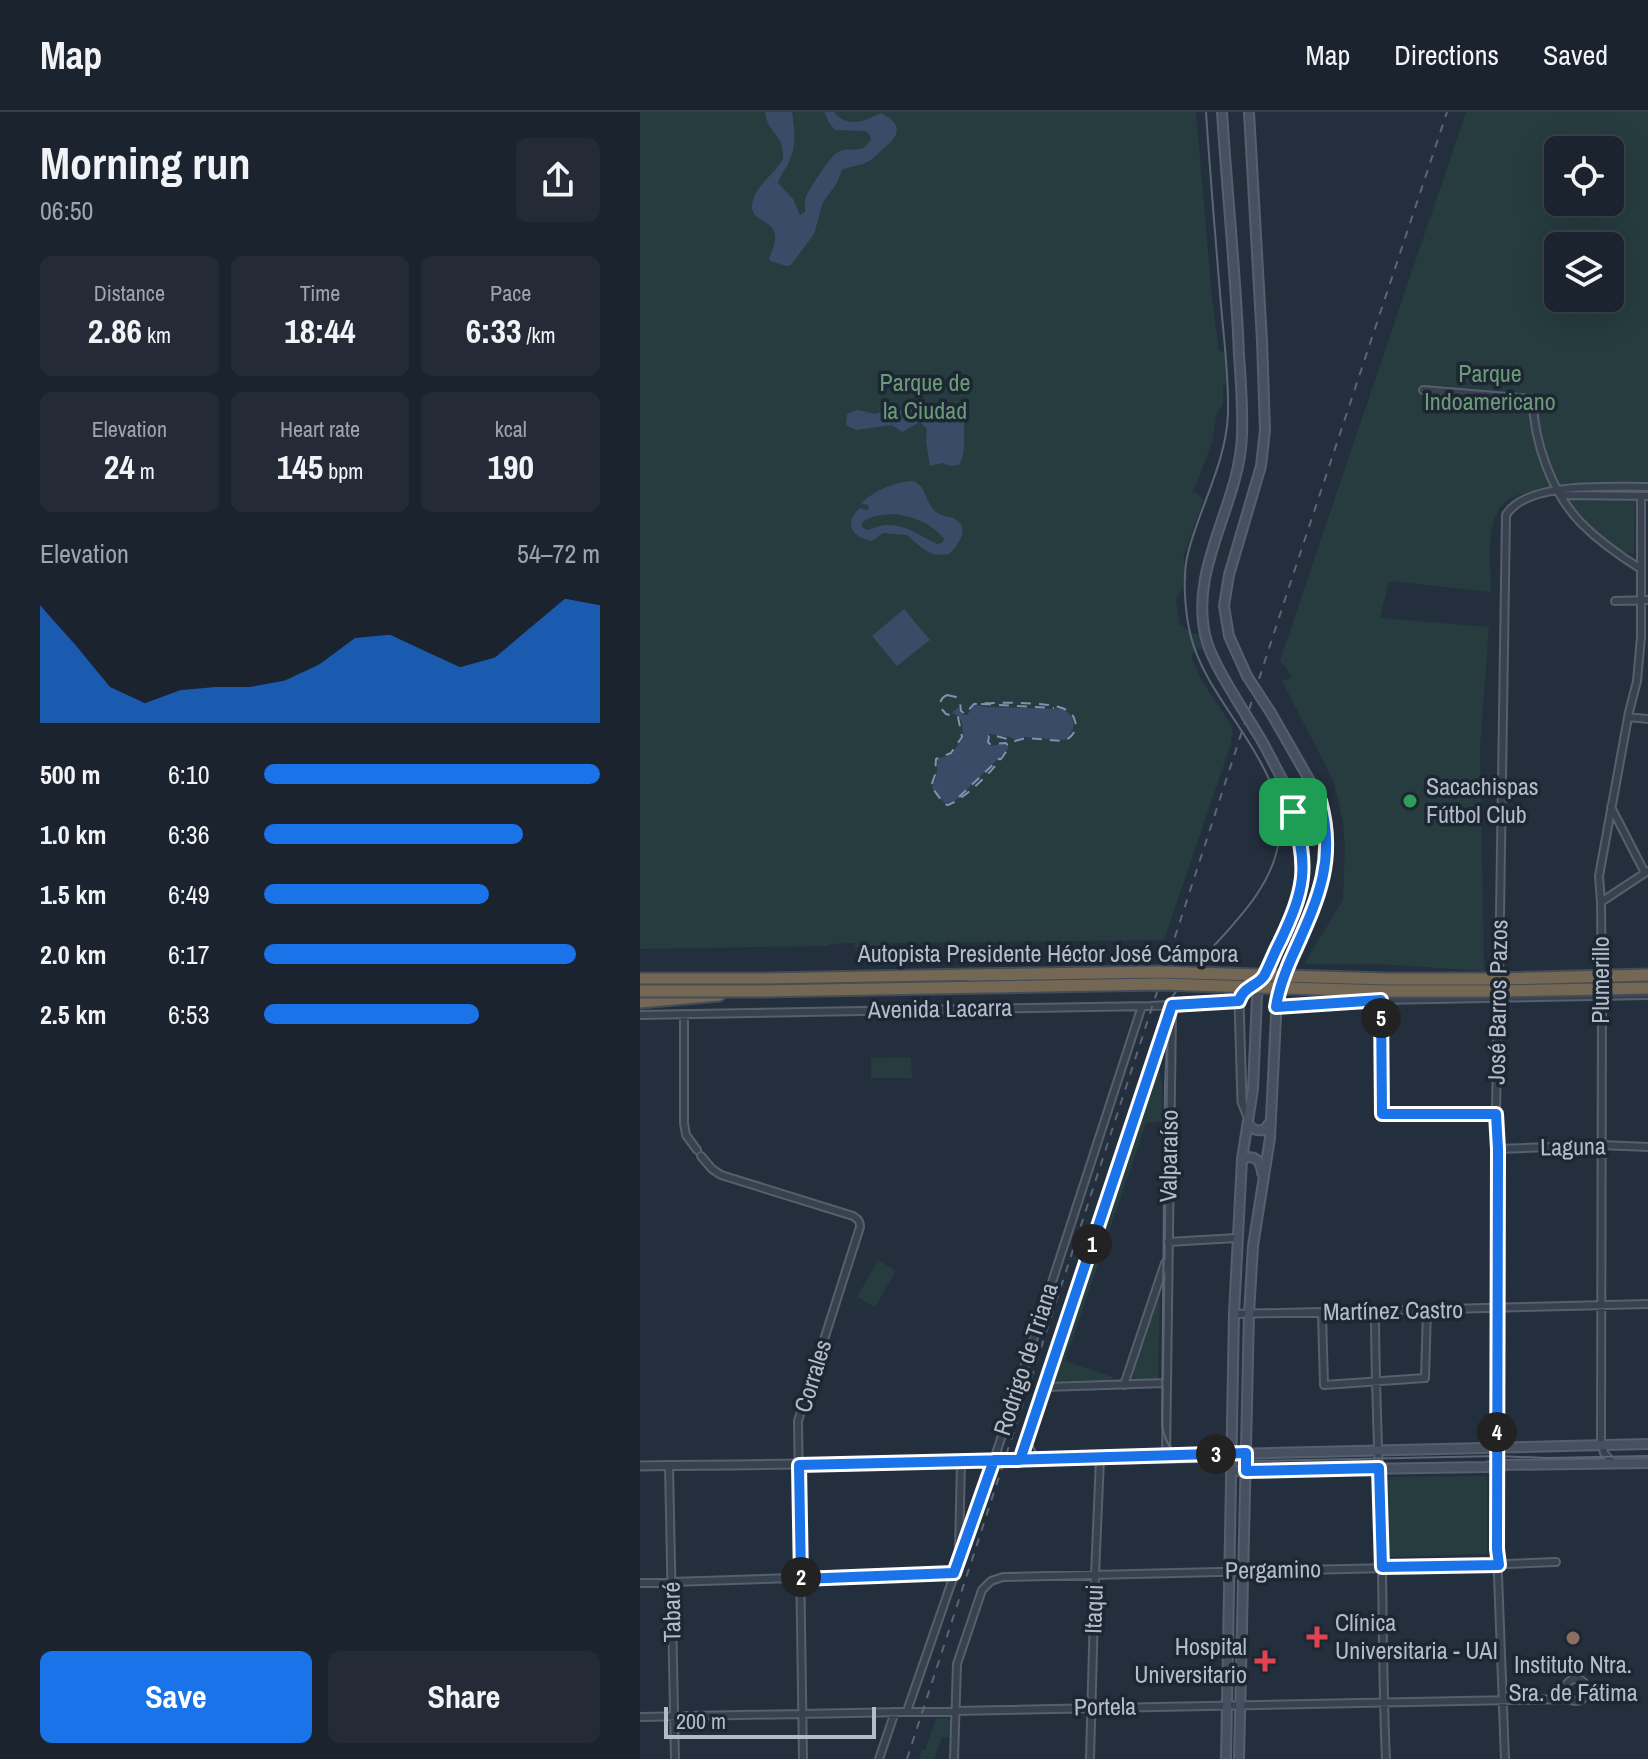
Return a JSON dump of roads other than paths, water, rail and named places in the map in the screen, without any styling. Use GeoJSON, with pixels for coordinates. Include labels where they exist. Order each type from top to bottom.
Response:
{"type":"FeatureCollection","features":[{"type":"Feature","properties":{"kind":"highway"},"geometry":{"type":"LineString","coordinates":[[640,971],[721,974],[764,985]]}},
{"type":"Feature","properties":{"kind":"highway","name":"Autopista Presidente Héctor José Cámpora"},"geometry":{"type":"LineString","coordinates":[[640,991],[1159,972],[1386,979],[1648,975]]}},
{"type":"Feature","properties":{"kind":"highway","name":"Autopista Presidente Héctor José Cámpora"},"geometry":{"type":"LineString","coordinates":[[640,979],[764,985],[1161,984],[1386,991],[1648,988]]}},
{"type":"Feature","properties":{"kind":"highway"},"geometry":{"type":"LineString","coordinates":[[640,1002],[764,985]]}},
{"type":"Feature","properties":{"kind":"main road"},"geometry":{"type":"LineString","coordinates":[[1222,112],[1237,293],[1242,437],[1235,482],[1209,562],[1202,608],[1206,639],[1212,656],[1282,779],[1302,847],[1303,873],[1293,914],[1262,979],[1256,1005],[1255,1068],[1242,1159],[1236,1238],[1226,1759]]}},
{"type":"Feature","properties":{"kind":"main road"},"geometry":{"type":"LineString","coordinates":[[1239,1759],[1253,1246],[1269,1151],[1276,1007],[1283,978],[1326,867],[1327,838],[1320,801],[1312,782],[1247,676],[1229,636],[1224,606],[1231,567],[1261,466],[1265,430],[1249,112]]}},
{"type":"Feature","properties":{"kind":"main road"},"geometry":{"type":"LineString","coordinates":[[1293,812],[1302,798],[1312,797],[1320,801]]}},
{"type":"Feature","properties":{"kind":"main road"},"geometry":{"type":"LineString","coordinates":[[1239,1001],[1243,992],[1262,979]]}},
{"type":"Feature","properties":{"kind":"main road"},"geometry":{"type":"LineString","coordinates":[[1248,1121],[1250,1127],[1258,1131],[1269,1126],[1271,1120]]}},
{"type":"Feature","properties":{"kind":"main road"},"geometry":{"type":"LineString","coordinates":[[1242,1159],[1259,1161],[1263,1182]]}},
{"type":"Feature","properties":{"kind":"main road"},"geometry":{"type":"LineString","coordinates":[[1232,1454],[1648,1444]]}},
{"type":"Feature","properties":{"kind":"main road"},"geometry":{"type":"LineString","coordinates":[[1231,1471],[1648,1463]]}},
{"type":"Feature","properties":{"kind":"street"},"geometry":{"type":"LineString","coordinates":[[1423,390],[1533,399],[1538,442],[1547,469],[1560,493],[1579,522],[1607,547],[1641,569]]}},
{"type":"Feature","properties":{"kind":"street"},"geometry":{"type":"LineString","coordinates":[[1560,493],[1568,487],[1648,487]]}},
{"type":"Feature","properties":{"kind":"street"},"geometry":{"type":"LineString","coordinates":[[1560,493],[1645,496]]}},
{"type":"Feature","properties":{"kind":"street","name":"José Barros Pazos"},"geometry":{"type":"LineString","coordinates":[[1505,1759],[1497,1549],[1496,1114],[1505,524],[1510,508],[1519,501],[1560,493]]}},
{"type":"Feature","properties":{"kind":"street","name":"Plumerillo"},"geometry":{"type":"LineString","coordinates":[[1601,1445],[1602,995],[1599,876],[1645,636],[1641,569],[1645,496]]}},
{"type":"Feature","properties":{"kind":"street"},"geometry":{"type":"LineString","coordinates":[[1615,601],[1644,600]]}},
{"type":"Feature","properties":{"kind":"street"},"geometry":{"type":"LineString","coordinates":[[1628,717],[1648,719]]}},
{"type":"Feature","properties":{"kind":"street"},"geometry":{"type":"LineString","coordinates":[[1601,902],[1646,872],[1611,807]]}},
{"type":"Feature","properties":{"kind":"street"},"geometry":{"type":"LineString","coordinates":[[1276,1007],[1381,1000],[1648,995]]}},
{"type":"Feature","properties":{"kind":"street"},"geometry":{"type":"LineString","coordinates":[[1381,1000],[1382,1114],[1496,1114]]}},
{"type":"Feature","properties":{"kind":"street"},"geometry":{"type":"LineString","coordinates":[[1239,1001],[1242,1102],[1248,1121]]}},
{"type":"Feature","properties":{"kind":"street","name":"Avenida Lacarra"},"geometry":{"type":"LineString","coordinates":[[640,1015],[1142,1006],[1239,1001]]}},
{"type":"Feature","properties":{"kind":"street"},"geometry":{"type":"LineString","coordinates":[[1020,1460],[1172,1005]]}},
{"type":"Feature","properties":{"kind":"street","name":"Valparaíso"},"geometry":{"type":"LineString","coordinates":[[1166,1456],[1172,1005]]}},
{"type":"Feature","properties":{"kind":"street","name":"Rodrigo de Triana"},"geometry":{"type":"LineString","coordinates":[[907,1711],[994,1460],[1142,1006]]}},
{"type":"Feature","properties":{"kind":"street","name":"Corrales"},"geometry":{"type":"LineString","coordinates":[[684,1014],[684,1123],[686,1135],[699,1153],[716,1173],[853,1216],[860,1222],[800,1411],[803,1759]]}},
{"type":"Feature","properties":{"kind":"street","name":"Laguna"},"geometry":{"type":"LineString","coordinates":[[1498,1149],[1601,1145],[1648,1147]]}},
{"type":"Feature","properties":{"kind":"street"},"geometry":{"type":"LineString","coordinates":[[1168,1242],[1236,1238]]}},
{"type":"Feature","properties":{"kind":"street","name":"Valparaíso"},"geometry":{"type":"LineString","coordinates":[[1124,1385],[1168,1258]]}},
{"type":"Feature","properties":{"kind":"street","name":"Martínez Castro"},"geometry":{"type":"LineString","coordinates":[[1234,1314],[1648,1304]]}},
{"type":"Feature","properties":{"kind":"street"},"geometry":{"type":"LineString","coordinates":[[1322,1313],[1324,1385],[1425,1378],[1427,1309]]}},
{"type":"Feature","properties":{"kind":"street"},"geometry":{"type":"LineString","coordinates":[[1375,1311],[1386,1759]]}},
{"type":"Feature","properties":{"kind":"street"},"geometry":{"type":"LineString","coordinates":[[1045,1387],[1166,1383]]}},
{"type":"Feature","properties":{"kind":"street"},"geometry":{"type":"LineString","coordinates":[[1601,1445],[1613,1463]]}},
{"type":"Feature","properties":{"kind":"street"},"geometry":{"type":"LineString","coordinates":[[640,1466],[1232,1454]]}},
{"type":"Feature","properties":{"kind":"street","name":"Itaqui"},"geometry":{"type":"LineString","coordinates":[[1090,1759],[1100,1459]]}},
{"type":"Feature","properties":{"kind":"street"},"geometry":{"type":"LineString","coordinates":[[959,1558],[961,1461]]}},
{"type":"Feature","properties":{"kind":"street","name":"Tabaré"},"geometry":{"type":"LineString","coordinates":[[669,1466],[675,1759]]}},
{"type":"Feature","properties":{"kind":"street","name":"Pergamino"},"geometry":{"type":"LineString","coordinates":[[955,1711],[957,1664],[982,1590],[991,1581],[1003,1577],[1556,1562]]}},
{"type":"Feature","properties":{"kind":"street"},"geometry":{"type":"LineString","coordinates":[[640,1583],[954,1573]]}},
{"type":"Feature","properties":{"kind":"street","name":"Portela"},"geometry":{"type":"LineString","coordinates":[[640,1717],[1570,1699]]}},
{"type":"Feature","properties":{"kind":"street"},"geometry":{"type":"LineString","coordinates":[[954,1759],[955,1711]]}},
{"type":"Feature","properties":{"kind":"street"},"geometry":{"type":"LineString","coordinates":[[879,1759],[895,1712]]}},
{"type":"Feature","properties":{"kind":"water"},"geometry":{"type":"Polygon","coordinates":[[[765,112],[792,112],[794,148],[778,183],[793,199],[800,215],[805,212],[805,199],[810,189],[835,155],[843,150],[863,148],[871,139],[865,131],[835,130],[824,112],[834,112],[851,122],[863,121],[881,113],[893,122],[897,131],[893,140],[871,160],[842,170],[823,202],[814,234],[791,265],[786,266],[770,261],[775,235],[768,224],[753,213],[752,206],[756,193],[783,159],[779,138],[769,125],[765,112]]]}},
{"type":"Feature","properties":{"kind":"water"},"geometry":{"type":"Polygon","coordinates":[[[949,409],[966,416],[959,465],[942,463],[930,466],[927,429],[920,422],[902,432],[892,425],[856,430],[846,425],[847,414],[858,410],[875,414],[890,410],[915,410],[939,416],[941,410],[949,409]]]}},
{"type":"Feature","properties":{"kind":"water"},"geometry":{"type":"Polygon","coordinates":[[[913,481],[918,483],[935,511],[953,518],[962,526],[960,541],[949,554],[931,553],[907,535],[883,533],[872,541],[859,537],[852,529],[852,519],[860,508],[869,509],[868,505],[861,503],[886,488],[913,481]],[[903,515],[874,516],[862,523],[862,527],[867,530],[883,525],[900,526],[937,544],[942,543],[944,539],[934,529],[903,515]]]}},
{"type":"Feature","properties":{"kind":"water"},"geometry":{"type":"Polygon","coordinates":[[[904,609],[930,640],[897,666],[872,636],[904,609]]]}},
{"type":"Feature","properties":{"kind":"water"},"geometry":{"type":"Polygon","coordinates":[[[977,705],[1062,709],[1074,723],[1065,740],[1024,737],[1016,740],[989,734],[990,746],[1006,743],[1008,749],[954,802],[945,803],[932,786],[938,759],[952,754],[963,737],[960,719],[951,713],[959,707],[962,714],[967,715],[977,705]]]}},
{"type":"Feature","properties":{"kind":"tram line"},"geometry":{"type":"LineString","coordinates":[[1206,112],[1228,414],[1223,450],[1188,553],[1186,607],[1191,637],[1200,663],[1272,786],[1279,812],[1279,839],[1273,864],[1262,887],[1176,991],[1163,1013],[1030,1420],[1034,1449],[1043,1459],[1057,1465],[1648,1456]]}},
{"type":"Feature","properties":{"kind":"tram line"},"geometry":{"type":"LineString","coordinates":[[1168,1021],[1162,1425],[1172,1449],[1182,1456],[1195,1458]]}},
{"type":"Feature","properties":{"kind":"railway"},"geometry":{"type":"LineString","coordinates":[[907,1759],[1447,112]]}},
{"type":"Feature","properties":{"kind":"place","name":"Sacachispas Fútbol Club"},"geometry":{"type":"Point","coordinates":[1410,801]}},
{"type":"Feature","properties":{"kind":"place","name":"Clínica Universitaria - UAI"},"geometry":{"type":"Point","coordinates":[1317,1637]}},
{"type":"Feature","properties":{"kind":"place","name":"Instituto Ntra. Sra. de Fátima"},"geometry":{"type":"Point","coordinates":[1573,1638]}},
{"type":"Feature","properties":{"kind":"place","name":"Hospital Universitario"},"geometry":{"type":"Point","coordinates":[1265,1661]}},
{"type":"Feature","properties":{"kind":"park label","name":"Parque Indoamericano"},"geometry":{"type":"Point","coordinates":[1490,388]}},
{"type":"Feature","properties":{"kind":"park label","name":"Parque de la Ciudad"},"geometry":{"type":"Point","coordinates":[925,397]}}]}
